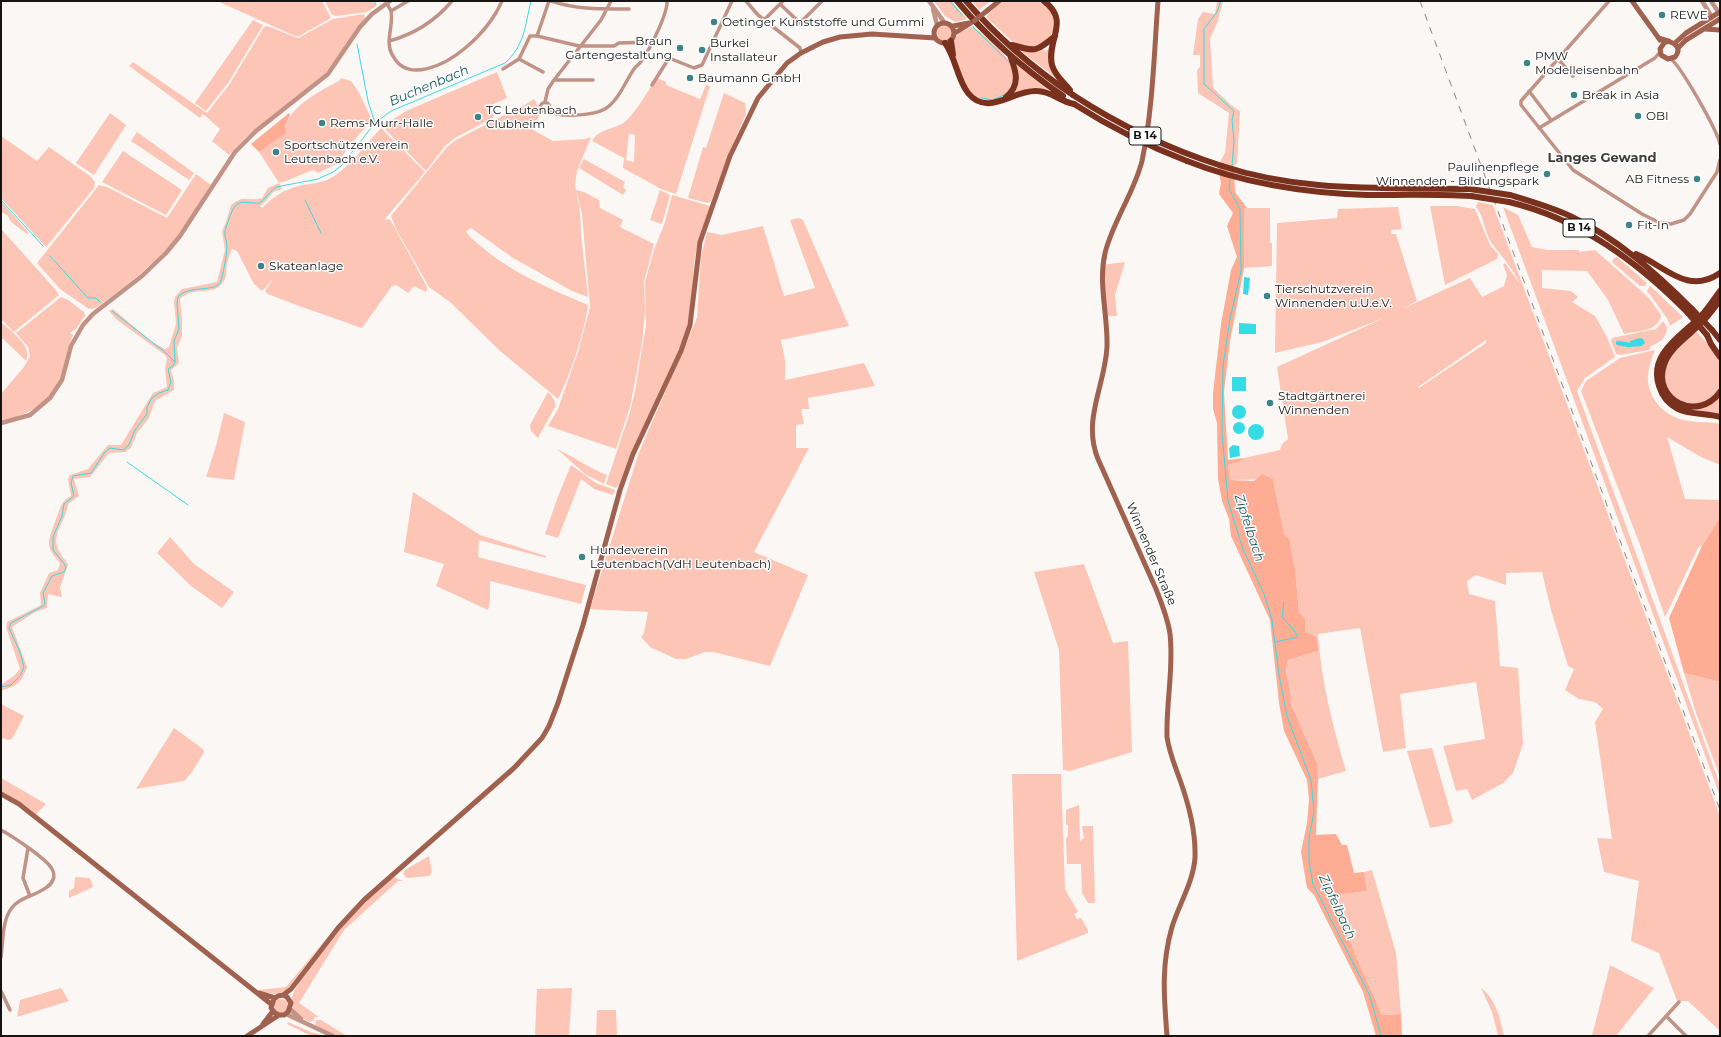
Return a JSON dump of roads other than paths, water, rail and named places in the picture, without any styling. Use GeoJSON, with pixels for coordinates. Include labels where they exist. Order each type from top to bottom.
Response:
{"type":"FeatureCollection","features":[{"type":"Feature","properties":{"kind":"highway","name":"B 14"},"geometry":{"type":"LineString","coordinates":[[957,1],[1009,54],[1071,101],[1115,129],[1149,146],[1210,169],[1265,184],[1314,192],[1340,190],[1470,192],[1541,204],[1570,216],[1596,230],[1627,251],[1660,278],[1710,332],[1720,340]]}},
{"type":"Feature","properties":{"kind":"highway","name":"B 14"},"geometry":{"type":"LineString","coordinates":[[966,1],[1008,44],[1052,81],[1071,101]]}},
{"type":"Feature","properties":{"kind":"highway"},"geometry":{"type":"LineString","coordinates":[[1044,1],[1052,8],[1056,15],[1057,27],[1051,52],[1053,66],[1057,76],[1069,89],[1071,101]]}},
{"type":"Feature","properties":{"kind":"highway"},"geometry":{"type":"LineString","coordinates":[[1008,44],[1025,50],[1037,49],[1046,44],[1055,36]]}},
{"type":"Feature","properties":{"kind":"highway"},"geometry":{"type":"LineString","coordinates":[[948,42],[966,89],[973,98],[980,102],[990,104],[1035,90],[1071,101]]}},
{"type":"Feature","properties":{"kind":"highway"},"geometry":{"type":"LineString","coordinates":[[1004,99],[1013,90],[1016,79],[1016,68],[1009,54]]}},
{"type":"Feature","properties":{"kind":"highway","name":"B 14"},"geometry":{"type":"LineString","coordinates":[[1510,198],[1554,216],[1592,236],[1624,257],[1690,311]]}},
{"type":"Feature","properties":{"kind":"highway"},"geometry":{"type":"LineString","coordinates":[[1627,251],[1640,256],[1673,276],[1688,281],[1706,280],[1720,273]]}},
{"type":"Feature","properties":{"kind":"highway"},"geometry":{"type":"LineString","coordinates":[[1720,291],[1702,315],[1667,348],[1660,360],[1657,376],[1660,391],[1673,406],[1685,411],[1720,417]]}},
{"type":"Feature","properties":{"kind":"highway"},"geometry":{"type":"LineString","coordinates":[[1720,300],[1705,319],[1672,350],[1664,362],[1662,380],[1666,392],[1674,401],[1684,406],[1695,407],[1707,404],[1720,392]]}},
{"type":"Feature","properties":{"kind":"highway","name":"B 14"},"geometry":{"type":"LineString","coordinates":[[1710,332],[1720,350]]}},
{"type":"Feature","properties":{"kind":"highway"},"geometry":{"type":"LineString","coordinates":[[1710,332],[1711,344],[1720,357]]}},
{"type":"Feature","properties":{"kind":"main road"},"geometry":{"type":"LineString","coordinates":[[258,993],[275,998],[283,996],[296,982],[338,928],[364,900],[514,768],[542,738],[549,726],[558,704],[583,625],[620,490],[633,454],[681,352],[690,325],[700,242],[730,156],[758,98],[781,69],[801,53],[823,42],[856,34],[915,36],[936,38],[938,41],[948,42],[955,33],[974,21],[998,1]]}},
{"type":"Feature","properties":{"kind":"main road","name":"Winnender Straße"},"geometry":{"type":"LineString","coordinates":[[1158,1],[1150,112],[1142,160],[1134,187],[1107,245],[1103,266],[1102,285],[1107,321],[1107,353],[1092,419],[1091,434],[1094,449],[1156,590],[1168,624],[1171,665],[1167,718],[1168,741],[1190,810],[1194,838],[1193,868],[1189,885],[1173,926],[1165,964],[1164,998],[1167,1036]]}},
{"type":"Feature","properties":{"kind":"main road"},"geometry":{"type":"LineString","coordinates":[[1632,1],[1659,38],[1662,45],[1662,55],[1671,59],[1678,54],[1678,48],[1675,43],[1659,38]]}},
{"type":"Feature","properties":{"kind":"main road"},"geometry":{"type":"LineString","coordinates":[[1678,48],[1686,40],[1716,19],[1720,13]]}},
{"type":"Feature","properties":{"kind":"main road"},"geometry":{"type":"LineString","coordinates":[[1702,29],[1720,29],[1716,19]]}},
{"type":"Feature","properties":{"kind":"main road"},"geometry":{"type":"LineString","coordinates":[[1675,43],[1686,33],[1716,19]]}},
{"type":"Feature","properties":{"kind":"main road"},"geometry":{"type":"LineString","coordinates":[[936,38],[934,32],[937,25],[944,22],[953,26],[965,26]]}},
{"type":"Feature","properties":{"kind":"main road"},"geometry":{"type":"LineString","coordinates":[[953,26],[955,33]]}},
{"type":"Feature","properties":{"kind":"main road"},"geometry":{"type":"LineString","coordinates":[[915,36],[934,32]]}},
{"type":"Feature","properties":{"kind":"main road"},"geometry":{"type":"LineString","coordinates":[[1662,45],[1669,41]]}},
{"type":"Feature","properties":{"kind":"main road"},"geometry":{"type":"LineString","coordinates":[[1,794],[19,804],[258,993],[271,1004],[273,1011],[278,1015]]}},
{"type":"Feature","properties":{"kind":"main road"},"geometry":{"type":"LineString","coordinates":[[247,1036],[278,1015],[286,1014],[290,1009],[291,1003],[289,999],[296,982]]}},
{"type":"Feature","properties":{"kind":"main road"},"geometry":{"type":"LineString","coordinates":[[283,996],[289,999]]}},
{"type":"Feature","properties":{"kind":"main road"},"geometry":{"type":"LineString","coordinates":[[271,1004],[275,998]]}},
{"type":"Feature","properties":{"kind":"main road"},"geometry":{"type":"LineString","coordinates":[[262,1027],[273,1011]]}},
{"type":"Feature","properties":{"kind":"street"},"geometry":{"type":"LineString","coordinates":[[391,11],[408,1]]}},
{"type":"Feature","properties":{"kind":"street"},"geometry":{"type":"LineString","coordinates":[[389,40],[400,38],[422,27],[440,14],[452,1]]}},
{"type":"Feature","properties":{"kind":"street"},"geometry":{"type":"LineString","coordinates":[[1,423],[30,415],[50,398],[62,380],[72,346],[83,325],[142,276],[166,253],[180,236],[229,160],[248,138],[328,74],[360,27],[388,2],[391,11],[389,40],[390,51],[397,62],[407,70],[419,70],[436,65],[455,55],[477,37],[490,22],[502,1]]}},
{"type":"Feature","properties":{"kind":"street"},"geometry":{"type":"LineString","coordinates":[[537,36],[550,1],[573,8],[629,9]]}},
{"type":"Feature","properties":{"kind":"street"},"geometry":{"type":"LineString","coordinates":[[611,1],[601,20],[579,46],[548,89],[545,102],[541,104],[540,108],[544,111],[548,110],[551,113],[559,114],[586,114],[605,109],[612,104],[635,67],[644,58],[667,8],[667,1]]}},
{"type":"Feature","properties":{"kind":"street"},"geometry":{"type":"LineString","coordinates":[[652,85],[669,58],[694,68],[702,65],[732,1]]}},
{"type":"Feature","properties":{"kind":"street"},"geometry":{"type":"LineString","coordinates":[[746,1],[752,10],[800,48],[801,53]]}},
{"type":"Feature","properties":{"kind":"street"},"geometry":{"type":"LineString","coordinates":[[764,20],[783,1]]}},
{"type":"Feature","properties":{"kind":"street"},"geometry":{"type":"LineString","coordinates":[[780,4],[798,23],[800,23],[822,1]]}},
{"type":"Feature","properties":{"kind":"street"},"geometry":{"type":"LineString","coordinates":[[1609,1],[1520,103],[1573,170],[1642,214],[1658,222],[1671,224],[1684,220],[1690,214],[1717,172],[1720,160]]}},
{"type":"Feature","properties":{"kind":"street"},"geometry":{"type":"LineString","coordinates":[[1702,1],[1716,19]]}},
{"type":"Feature","properties":{"kind":"street"},"geometry":{"type":"LineString","coordinates":[[929,2],[944,22]]}},
{"type":"Feature","properties":{"kind":"street"},"geometry":{"type":"LineString","coordinates":[[929,2],[937,25]]}},
{"type":"Feature","properties":{"kind":"street"},"geometry":{"type":"LineString","coordinates":[[1712,3],[1720,6]]}},
{"type":"Feature","properties":{"kind":"street"},"geometry":{"type":"LineString","coordinates":[[1712,3],[1720,13]]}},
{"type":"Feature","properties":{"kind":"street"},"geometry":{"type":"LineString","coordinates":[[503,69],[519,59],[530,36],[537,36],[579,46],[614,46],[620,43],[652,42]]}},
{"type":"Feature","properties":{"kind":"street"},"geometry":{"type":"LineString","coordinates":[[1677,64],[1678,54]]}},
{"type":"Feature","properties":{"kind":"street"},"geometry":{"type":"LineString","coordinates":[[1539,128],[1662,55]]}},
{"type":"Feature","properties":{"kind":"street"},"geometry":{"type":"LineString","coordinates":[[519,59],[543,72]]}},
{"type":"Feature","properties":{"kind":"street"},"geometry":{"type":"LineString","coordinates":[[1558,59],[1573,76]]}},
{"type":"Feature","properties":{"kind":"street"},"geometry":{"type":"LineString","coordinates":[[1671,59],[1677,64],[1714,127],[1720,144]]}},
{"type":"Feature","properties":{"kind":"street"},"geometry":{"type":"LineString","coordinates":[[554,80],[593,80]]}},
{"type":"Feature","properties":{"kind":"street"},"geometry":{"type":"LineString","coordinates":[[1529,91],[1551,120]]}},
{"type":"Feature","properties":{"kind":"street"},"geometry":{"type":"LineString","coordinates":[[545,102],[549,106],[548,110]]}},
{"type":"Feature","properties":{"kind":"street"},"geometry":{"type":"LineString","coordinates":[[1,830],[28,848],[51,867],[54,875],[52,883],[47,888],[18,902],[9,911],[5,925],[1,957]]}},
{"type":"Feature","properties":{"kind":"street"},"geometry":{"type":"LineString","coordinates":[[28,848],[23,878],[30,896]]}},
{"type":"Feature","properties":{"kind":"street"},"geometry":{"type":"LineString","coordinates":[[1,990],[10,1010]]}},
{"type":"Feature","properties":{"kind":"street"},"geometry":{"type":"LineString","coordinates":[[1648,1036],[1679,1002]]}},
{"type":"Feature","properties":{"kind":"street"},"geometry":{"type":"LineString","coordinates":[[290,1009],[306,1022]]}},
{"type":"Feature","properties":{"kind":"street"},"geometry":{"type":"LineString","coordinates":[[286,1014],[306,1022],[333,1036]]}},
{"type":"Feature","properties":{"kind":"street"},"geometry":{"type":"LineString","coordinates":[[1666,1016],[1686,1036]]}},
{"type":"Feature","properties":{"kind":"water"},"geometry":{"type":"Polygon","coordinates":[[[1244,277],[1250,278],[1248,295],[1243,294],[1244,277]]]}},
{"type":"Feature","properties":{"kind":"water"},"geometry":{"type":"Polygon","coordinates":[[[1239,323],[1256,324],[1256,334],[1239,334],[1239,323]]]}},
{"type":"Feature","properties":{"kind":"water"},"geometry":{"type":"Polygon","coordinates":[[[1640,338],[1643,339],[1645,343],[1641,346],[1630,347],[1630,341],[1640,338]]]}},
{"type":"Feature","properties":{"kind":"water"},"geometry":{"type":"Polygon","coordinates":[[[1232,377],[1246,377],[1246,391],[1232,391],[1232,377]]]}},
{"type":"Feature","properties":{"kind":"water"},"geometry":{"type":"Polygon","coordinates":[[[1236,405],[1242,405],[1246,409],[1246,415],[1242,419],[1236,419],[1232,415],[1232,409],[1236,405]]]}},
{"type":"Feature","properties":{"kind":"water"},"geometry":{"type":"Polygon","coordinates":[[[1237,422],[1241,422],[1245,428],[1241,434],[1237,434],[1233,430],[1233,426],[1237,422]]]}},
{"type":"Feature","properties":{"kind":"water"},"geometry":{"type":"Polygon","coordinates":[[[1256,424],[1262,426],[1264,432],[1262,438],[1256,440],[1250,438],[1248,432],[1250,426],[1256,424]]]}},
{"type":"Feature","properties":{"kind":"water"},"geometry":{"type":"Polygon","coordinates":[[[1233,445],[1239,446],[1240,456],[1230,458],[1229,448],[1233,445]]]}},
{"type":"Feature","properties":{"kind":"waterway"},"geometry":{"type":"LineString","coordinates":[[374,1],[376,5]]}},
{"type":"Feature","properties":{"kind":"waterway","name":"Buchenbach"},"geometry":{"type":"LineString","coordinates":[[1,687],[11,685],[20,676],[24,667],[20,652],[9,628],[11,623],[43,606],[45,603],[43,593],[52,576],[64,572],[66,567],[53,550],[53,537],[62,516],[64,504],[74,496],[71,483],[73,476],[91,473],[105,452],[110,448],[123,450],[129,445],[135,430],[147,414],[147,407],[152,398],[159,393],[168,390],[171,382],[168,369],[173,366],[175,362],[174,341],[179,329],[178,297],[182,293],[217,286],[220,283],[224,270],[227,250],[225,231],[235,206],[243,202],[259,203],[276,187],[318,179],[333,172],[341,166],[375,123],[391,111],[505,63],[512,56],[520,42],[531,1]]}},
{"type":"Feature","properties":{"kind":"waterway"},"geometry":{"type":"LineString","coordinates":[[950,1],[963,16]]}},
{"type":"Feature","properties":{"kind":"waterway","name":"Zipfelbach"},"geometry":{"type":"LineString","coordinates":[[1221,1],[1217,12],[1204,29],[1204,84],[1234,111],[1232,120],[1234,141],[1232,166]]}},
{"type":"Feature","properties":{"kind":"waterway"},"geometry":{"type":"LineString","coordinates":[[973,27],[1010,63]]}},
{"type":"Feature","properties":{"kind":"waterway"},"geometry":{"type":"LineString","coordinates":[[357,44],[368,101],[375,123]]}},
{"type":"Feature","properties":{"kind":"waterway"},"geometry":{"type":"LineString","coordinates":[[982,98],[992,100],[1004,95]]}},
{"type":"Feature","properties":{"kind":"waterway","name":"Zipfelbach"},"geometry":{"type":"LineString","coordinates":[[1230,179],[1229,189],[1240,209],[1241,271],[1230,319],[1223,366],[1222,433],[1228,501],[1243,549],[1264,594],[1272,620],[1279,675],[1287,716],[1311,780],[1314,812],[1309,838],[1309,861],[1313,884],[1370,996],[1381,1036]]}},
{"type":"Feature","properties":{"kind":"waterway"},"geometry":{"type":"LineString","coordinates":[[1,200],[43,246]]}},
{"type":"Feature","properties":{"kind":"waterway"},"geometry":{"type":"LineString","coordinates":[[305,200],[321,233]]}},
{"type":"Feature","properties":{"kind":"waterway"},"geometry":{"type":"LineString","coordinates":[[50,256],[88,298],[96,298],[100,302]]}},
{"type":"Feature","properties":{"kind":"waterway"},"geometry":{"type":"LineString","coordinates":[[112,311],[166,353],[175,362]]}},
{"type":"Feature","properties":{"kind":"waterway"},"geometry":{"type":"LineString","coordinates":[[1618,343],[1629,345]]}},
{"type":"Feature","properties":{"kind":"waterway"},"geometry":{"type":"LineString","coordinates":[[127,462],[188,505]]}},
{"type":"Feature","properties":{"kind":"waterway"},"geometry":{"type":"LineString","coordinates":[[1275,642],[1298,637],[1282,617],[1284,602]]}},
{"type":"Feature","properties":{"kind":"railway"},"geometry":{"type":"LineString","coordinates":[[1420,1],[1720,810]]}},
{"type":"Feature","properties":{"kind":"place","name":"REWE"},"geometry":{"type":"Point","coordinates":[1662,15]}},
{"type":"Feature","properties":{"kind":"place","name":"Oetinger Kunststoffe und Gummi"},"geometry":{"type":"Point","coordinates":[714,22]}},
{"type":"Feature","properties":{"kind":"place","name":"Braun Gartengestaltung"},"geometry":{"type":"Point","coordinates":[680,48]}},
{"type":"Feature","properties":{"kind":"place","name":"Burkei Installateur"},"geometry":{"type":"Point","coordinates":[702,50]}},
{"type":"Feature","properties":{"kind":"place","name":"PMW Modelleisenbahn"},"geometry":{"type":"Point","coordinates":[1527,63]}},
{"type":"Feature","properties":{"kind":"place","name":"Baumann GmbH"},"geometry":{"type":"Point","coordinates":[690,78]}},
{"type":"Feature","properties":{"kind":"place","name":"Break in Asia"},"geometry":{"type":"Point","coordinates":[1574,95]}},
{"type":"Feature","properties":{"kind":"place","name":"OBI"},"geometry":{"type":"Point","coordinates":[1638,116]}},
{"type":"Feature","properties":{"kind":"place","name":"TC Leutenbach Clubheim"},"geometry":{"type":"Point","coordinates":[478,117]}},
{"type":"Feature","properties":{"kind":"place","name":"Rems-Murr-Halle"},"geometry":{"type":"Point","coordinates":[322,123]}},
{"type":"Feature","properties":{"kind":"place","name":"Sportschützenverein Leutenbach e.V."},"geometry":{"type":"Point","coordinates":[276,152]}},
{"type":"Feature","properties":{"kind":"place","name":"Paulinenpflege Winnenden - Bildungspark"},"geometry":{"type":"Point","coordinates":[1547,174]}},
{"type":"Feature","properties":{"kind":"place","name":"AB Fitness"},"geometry":{"type":"Point","coordinates":[1697,179]}},
{"type":"Feature","properties":{"kind":"place","name":"Fit-In"},"geometry":{"type":"Point","coordinates":[1629,225]}},
{"type":"Feature","properties":{"kind":"place","name":"Skateanlage"},"geometry":{"type":"Point","coordinates":[261,266]}},
{"type":"Feature","properties":{"kind":"place","name":"Tierschutzverein Winnenden u.U.e.V."},"geometry":{"type":"Point","coordinates":[1267,296]}},
{"type":"Feature","properties":{"kind":"place","name":"Stadtgärtnerei Winnenden"},"geometry":{"type":"Point","coordinates":[1270,403]}},
{"type":"Feature","properties":{"kind":"place","name":"Hundeverein Leutenbach(VdH Leutenbach)"},"geometry":{"type":"Point","coordinates":[582,557]}},
{"type":"Feature","properties":{"kind":"district","name":"Langes Gewand"},"geometry":{"type":"Point","coordinates":[1602,158]}}]}
